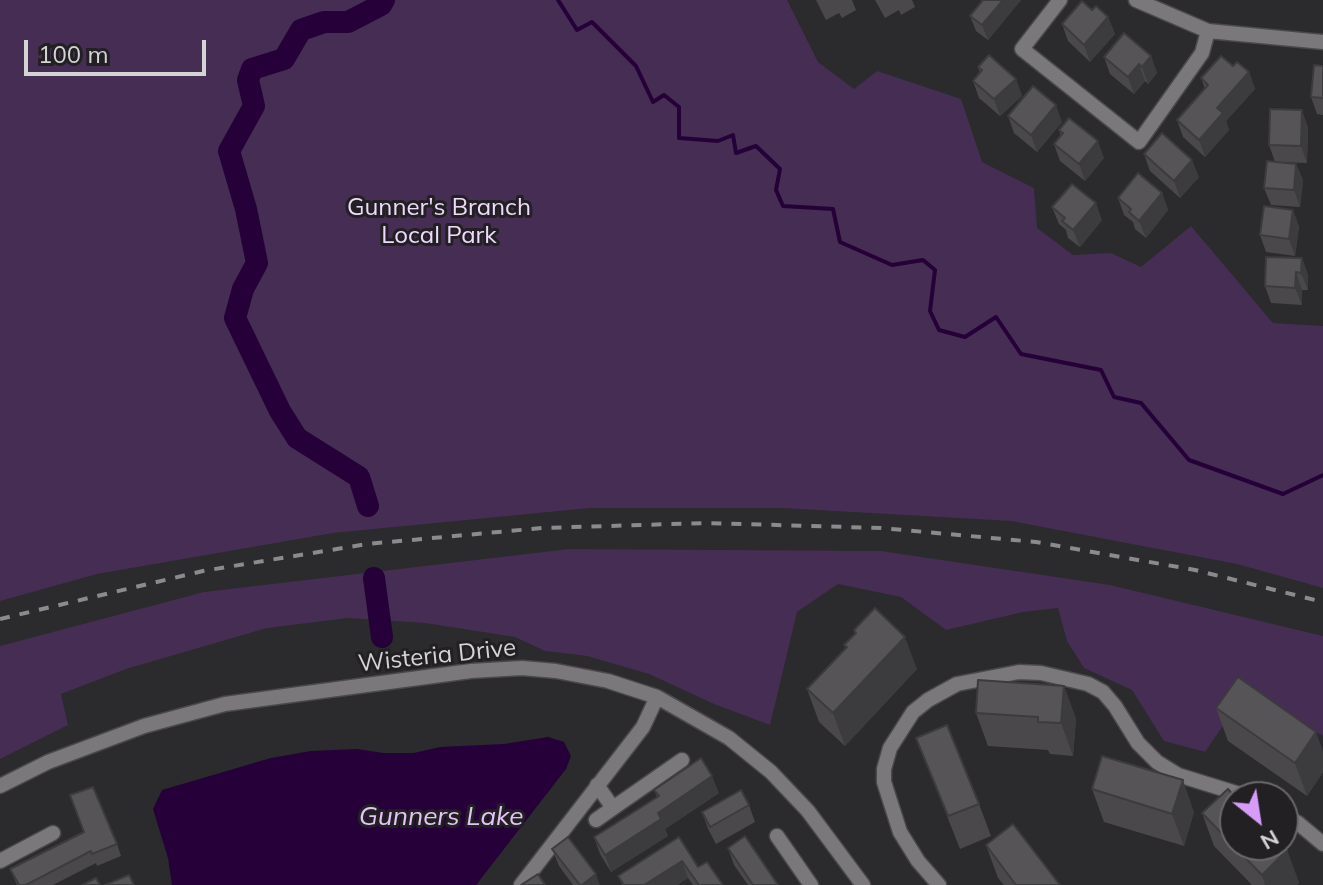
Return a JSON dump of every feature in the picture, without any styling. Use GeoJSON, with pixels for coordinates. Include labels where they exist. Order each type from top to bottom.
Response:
{"type":"FeatureCollection","features":[{"type":"Feature","properties":{"kind":"street"},"geometry":{"type":"LineString","coordinates":[[1060,0],[1022,49],[1139,142],[1202,53],[1208,31]]}},
{"type":"Feature","properties":{"kind":"street"},"geometry":{"type":"LineString","coordinates":[[1136,0],[1208,31],[1323,42]]}},
{"type":"Feature","properties":{"kind":"street","name":"Wisteria Drive"},"geometry":{"type":"LineString","coordinates":[[0,786],[48,762],[144,726],[225,704],[455,673],[522,668],[556,671],[608,681],[657,697],[729,738],[771,772],[808,811],[863,885]]}},
{"type":"Feature","properties":{"kind":"street"},"geometry":{"type":"LineString","coordinates":[[939,885],[918,861],[900,832],[884,782],[884,769],[890,748],[913,712],[957,684],[1019,672],[1041,673],[1088,684],[1103,692],[1138,743],[1157,762],[1178,775],[1219,788]]}},
{"type":"Feature","properties":{"kind":"street"},"geometry":{"type":"LineString","coordinates":[[521,885],[643,727],[657,697]]}},
{"type":"Feature","properties":{"kind":"street"},"geometry":{"type":"LineString","coordinates":[[596,820],[682,760]]}},
{"type":"Feature","properties":{"kind":"street"},"geometry":{"type":"LineString","coordinates":[[597,785],[613,808]]}},
{"type":"Feature","properties":{"kind":"street"},"geometry":{"type":"LineString","coordinates":[[1299,824],[1323,844]]}},
{"type":"Feature","properties":{"kind":"street"},"geometry":{"type":"LineString","coordinates":[[0,861],[53,833]]}},
{"type":"Feature","properties":{"kind":"street"},"geometry":{"type":"LineString","coordinates":[[777,836],[811,885]]}},
{"type":"Feature","properties":{"kind":"green space","name":"Gunner's Branch Local Park"},"geometry":{"type":"Polygon","coordinates":[[[0,0],[787,0],[818,62],[854,89],[877,71],[961,99],[982,162],[1034,188],[1037,228],[1073,255],[1111,253],[1141,267],[1191,226],[1273,323],[1323,326],[1323,588],[1237,564],[1011,521],[782,508],[590,508],[333,533],[97,574],[0,601],[0,0]]]}},
{"type":"Feature","properties":{"kind":"green space"},"geometry":{"type":"Polygon","coordinates":[[[569,549],[881,551],[1110,585],[1323,636],[1323,736],[1244,695],[1205,752],[1164,741],[1132,690],[1084,668],[1067,641],[1058,608],[1023,612],[946,630],[901,597],[838,584],[797,612],[770,725],[649,674],[587,656],[545,651],[515,637],[425,623],[348,618],[267,628],[126,669],[61,694],[68,725],[0,759],[0,646],[204,592],[569,549]]]}},
{"type":"Feature","properties":{"kind":"water","name":"Gunners Lake"},"geometry":{"type":"Polygon","coordinates":[[[548,737],[564,742],[571,756],[566,769],[476,885],[172,885],[168,858],[153,809],[162,790],[271,758],[311,751],[357,749],[414,753],[440,747],[504,744],[548,737]]]}},
{"type":"Feature","properties":{"kind":"building"},"geometry":{"type":"Polygon","coordinates":[[[983,0],[1003,0],[982,25],[970,16],[983,0]]]}},
{"type":"Feature","properties":{"kind":"building"},"geometry":{"type":"Polygon","coordinates":[[[1082,1],[1092,10],[1096,6],[1108,17],[1084,45],[1062,24],[1082,1]]]}},
{"type":"Feature","properties":{"kind":"building"},"geometry":{"type":"Polygon","coordinates":[[[1124,33],[1151,56],[1128,77],[1104,57],[1124,33]]]}},
{"type":"Feature","properties":{"kind":"building"},"geometry":{"type":"Polygon","coordinates":[[[989,55],[1016,79],[994,99],[973,81],[982,70],[978,67],[989,55]]]}},
{"type":"Feature","properties":{"kind":"building"},"geometry":{"type":"Polygon","coordinates":[[[1221,56],[1233,66],[1237,62],[1249,72],[1217,108],[1223,113],[1199,140],[1177,120],[1208,85],[1201,78],[1221,56]]]}},
{"type":"Feature","properties":{"kind":"building"},"geometry":{"type":"Polygon","coordinates":[[[1314,65],[1323,66],[1323,98],[1311,97],[1314,65]]]}},
{"type":"Feature","properties":{"kind":"building"},"geometry":{"type":"Polygon","coordinates":[[[1033,86],[1056,105],[1031,135],[1008,116],[1033,86]]]}},
{"type":"Feature","properties":{"kind":"building"},"geometry":{"type":"Polygon","coordinates":[[[1270,109],[1302,110],[1301,146],[1269,145],[1270,109]]]}},
{"type":"Feature","properties":{"kind":"building"},"geometry":{"type":"Polygon","coordinates":[[[1069,118],[1098,141],[1079,164],[1054,144],[1063,133],[1059,130],[1069,118]]]}},
{"type":"Feature","properties":{"kind":"building"},"geometry":{"type":"Polygon","coordinates":[[[1162,133],[1192,160],[1174,181],[1144,154],[1162,133]]]}},
{"type":"Feature","properties":{"kind":"building"},"geometry":{"type":"Polygon","coordinates":[[[1267,161],[1296,164],[1294,190],[1264,188],[1267,161]]]}},
{"type":"Feature","properties":{"kind":"building"},"geometry":{"type":"Polygon","coordinates":[[[1138,173],[1162,193],[1139,221],[1118,198],[1138,173]]]}},
{"type":"Feature","properties":{"kind":"building"},"geometry":{"type":"Polygon","coordinates":[[[1072,184],[1096,203],[1073,230],[1052,207],[1072,184]]]}},
{"type":"Feature","properties":{"kind":"building"},"geometry":{"type":"Polygon","coordinates":[[[1264,206],[1293,210],[1289,239],[1260,235],[1264,206]]]}},
{"type":"Feature","properties":{"kind":"building"},"geometry":{"type":"Polygon","coordinates":[[[1266,257],[1302,258],[1301,273],[1296,272],[1295,288],[1265,286],[1266,257]]]}},
{"type":"Feature","properties":{"kind":"building"},"geometry":{"type":"Polygon","coordinates":[[[875,608],[905,637],[833,713],[807,689],[847,647],[844,645],[856,633],[854,630],[875,608]]]}},
{"type":"Feature","properties":{"kind":"building"},"geometry":{"type":"Polygon","coordinates":[[[1238,677],[1316,732],[1295,763],[1216,708],[1238,677]]]}},
{"type":"Feature","properties":{"kind":"building"},"geometry":{"type":"Polygon","coordinates":[[[978,680],[1064,686],[1061,723],[1038,722],[1038,717],[976,713],[978,680]]]}},
{"type":"Feature","properties":{"kind":"building"},"geometry":{"type":"Polygon","coordinates":[[[947,725],[979,804],[948,816],[916,738],[947,725]]]}},
{"type":"Feature","properties":{"kind":"building"},"geometry":{"type":"Polygon","coordinates":[[[1102,756],[1183,780],[1172,814],[1092,789],[1102,756]]]}},
{"type":"Feature","properties":{"kind":"building"},"geometry":{"type":"Polygon","coordinates":[[[701,758],[712,776],[658,813],[661,819],[605,855],[594,837],[659,796],[654,790],[701,758]]]}},
{"type":"Feature","properties":{"kind":"building"},"geometry":{"type":"Polygon","coordinates":[[[93,787],[117,844],[92,854],[91,851],[26,885],[19,885],[10,869],[84,832],[70,795],[93,787]]]}},
{"type":"Feature","properties":{"kind":"building"},"geometry":{"type":"Polygon","coordinates":[[[741,790],[749,805],[710,827],[702,812],[741,790]]]}},
{"type":"Feature","properties":{"kind":"building"},"geometry":{"type":"Polygon","coordinates":[[[1219,797],[1219,831],[1202,813],[1219,797]]]}},
{"type":"Feature","properties":{"kind":"building"},"geometry":{"type":"Polygon","coordinates":[[[1013,824],[1060,885],[1016,885],[986,845],[1013,824]]]}},
{"type":"Feature","properties":{"kind":"building"},"geometry":{"type":"Polygon","coordinates":[[[745,836],[778,885],[753,885],[728,848],[745,836]]]}},
{"type":"Feature","properties":{"kind":"building"},"geometry":{"type":"Polygon","coordinates":[[[568,837],[596,874],[582,885],[552,849],[568,837]]]}},
{"type":"Feature","properties":{"kind":"building"},"geometry":{"type":"Polygon","coordinates":[[[679,837],[698,867],[707,862],[723,885],[699,885],[682,861],[644,885],[624,885],[618,876],[679,837]]]}},
{"type":"Feature","properties":{"kind":"building"},"geometry":{"type":"Polygon","coordinates":[[[1248,861],[1276,861],[1262,875],[1248,861]]]}},
{"type":"Feature","properties":{"kind":"building"},"geometry":{"type":"Polygon","coordinates":[[[538,874],[545,885],[521,885],[538,874]]]}},
{"type":"Feature","properties":{"kind":"building"},"geometry":{"type":"Polygon","coordinates":[[[129,875],[134,885],[105,885],[129,875]]]}},
{"type":"Feature","properties":{"kind":"building"},"geometry":{"type":"Polygon","coordinates":[[[96,878],[100,885],[82,885],[96,878]]]}},
{"type":"Feature","properties":{"kind":"waterway"},"geometry":{"type":"LineString","coordinates":[[368,506],[359,477],[297,438],[280,411],[235,318],[243,289],[257,263],[246,209],[229,151],[254,106],[248,80],[252,69],[284,59],[301,30],[324,22],[348,22],[381,5],[384,0]]}},
{"type":"Feature","properties":{"kind":"waterway"},"geometry":{"type":"LineString","coordinates":[[558,0],[577,30],[592,22],[636,66],[653,102],[664,95],[679,107],[679,138],[718,141],[733,135],[736,153],[756,146],[780,169],[776,190],[783,206],[833,209],[840,242],[892,265],[923,260],[935,270],[930,311],[939,330],[965,337],[996,317],[1021,354],[1101,370],[1114,397],[1141,403],[1189,460],[1283,494],[1323,475]]}},
{"type":"Feature","properties":{"kind":"waterway"},"geometry":{"type":"LineString","coordinates":[[374,578],[382,637]]}},
{"type":"Feature","properties":{"kind":"railway"},"geometry":{"type":"LineString","coordinates":[[0,619],[203,571],[367,544],[542,528],[706,523],[881,528],[1036,542],[1195,570],[1323,602]]}}]}
